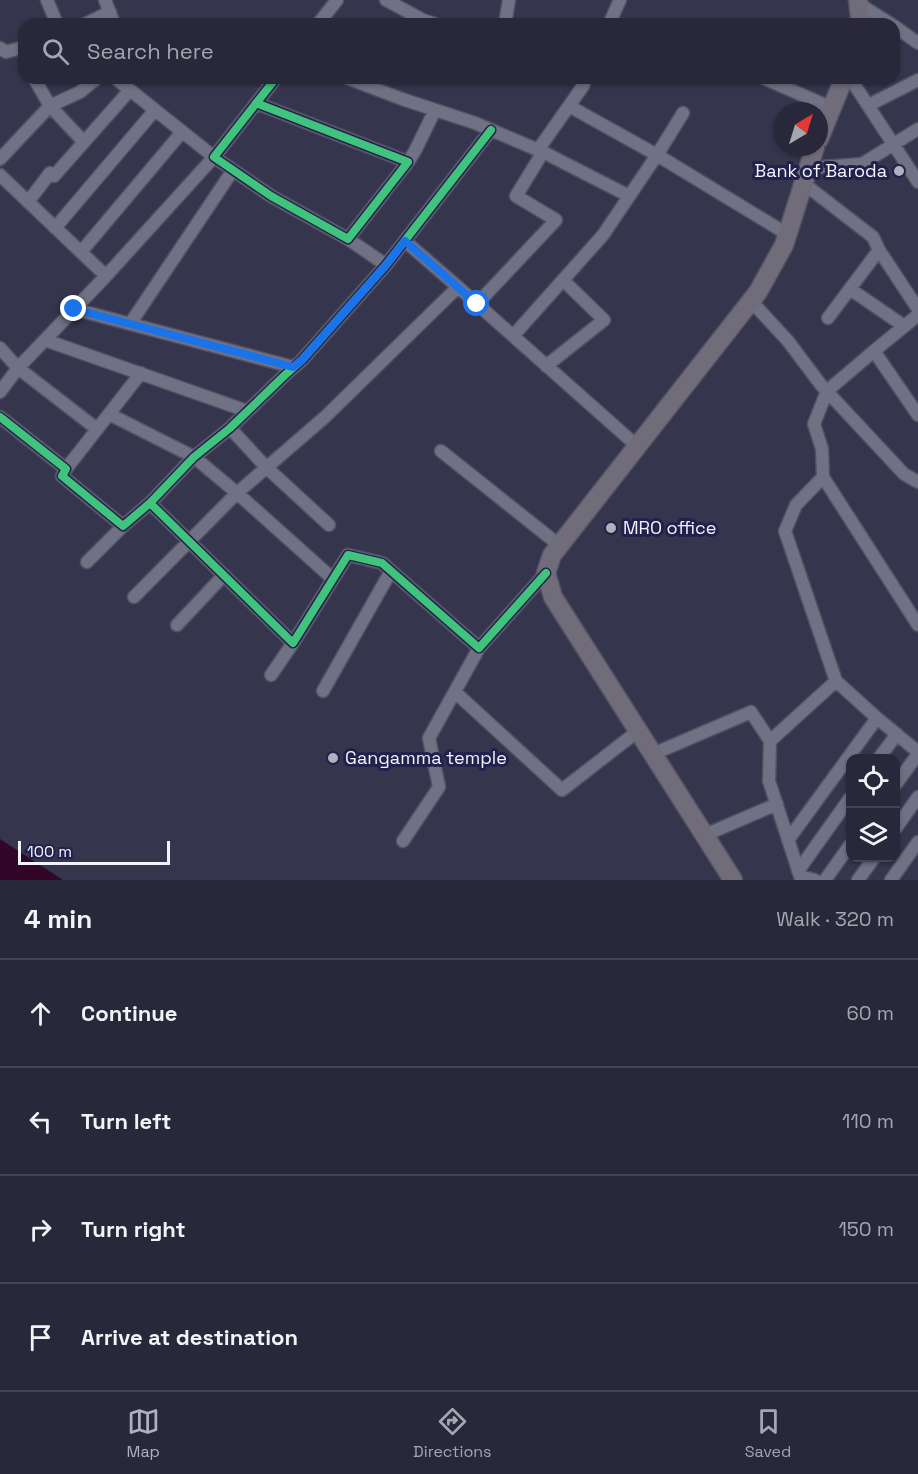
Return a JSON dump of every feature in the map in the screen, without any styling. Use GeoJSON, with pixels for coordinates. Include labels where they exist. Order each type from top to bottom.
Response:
{"type":"FeatureCollection","features":[{"type":"Feature","properties":{"kind":"main road"},"geometry":{"type":"LineString","coordinates":[[859,2],[860,18]]}},
{"type":"Feature","properties":{"kind":"main road"},"geometry":{"type":"LineString","coordinates":[[828,118],[842,84]]}},
{"type":"Feature","properties":{"kind":"main road"},"geometry":{"type":"LineString","coordinates":[[733,880],[553,597],[546,573],[552,555],[559,545],[758,292],[787,234],[812,156]]}},
{"type":"Feature","properties":{"kind":"street"},"geometry":{"type":"LineString","coordinates":[[47,0],[54,18]]}},
{"type":"Feature","properties":{"kind":"street"},"geometry":{"type":"LineString","coordinates":[[104,18],[111,16],[105,0]]}},
{"type":"Feature","properties":{"kind":"street"},"geometry":{"type":"LineString","coordinates":[[323,18],[337,0]]}},
{"type":"Feature","properties":{"kind":"street"},"geometry":{"type":"LineString","coordinates":[[386,0],[419,18]]}},
{"type":"Feature","properties":{"kind":"street"},"geometry":{"type":"LineString","coordinates":[[506,18],[508,0]]}},
{"type":"Feature","properties":{"kind":"street"},"geometry":{"type":"LineString","coordinates":[[612,18],[620,0]]}},
{"type":"Feature","properties":{"kind":"street"},"geometry":{"type":"LineString","coordinates":[[859,2],[883,18]]}},
{"type":"Feature","properties":{"kind":"street"},"geometry":{"type":"LineString","coordinates":[[900,30],[918,43]]}},
{"type":"Feature","properties":{"kind":"street"},"geometry":{"type":"LineString","coordinates":[[0,48],[6,52],[18,49]]}},
{"type":"Feature","properties":{"kind":"street"},"geometry":{"type":"LineString","coordinates":[[869,105],[918,80]]}},
{"type":"Feature","properties":{"kind":"street"},"geometry":{"type":"LineString","coordinates":[[37,84],[50,106],[84,142]]}},
{"type":"Feature","properties":{"kind":"street"},"geometry":{"type":"LineString","coordinates":[[0,159],[50,106],[81,92],[90,84]]}},
{"type":"Feature","properties":{"kind":"street"},"geometry":{"type":"LineString","coordinates":[[122,84],[214,157],[271,195],[348,238],[386,265]]}},
{"type":"Feature","properties":{"kind":"street"},"geometry":{"type":"LineString","coordinates":[[0,392],[18,368],[106,276],[214,157],[271,84]]}},
{"type":"Feature","properties":{"kind":"street"},"geometry":{"type":"LineString","coordinates":[[363,84],[475,123],[541,151],[629,196]]}},
{"type":"Feature","properties":{"kind":"street"},"geometry":{"type":"LineString","coordinates":[[477,304],[556,220],[516,196],[541,151],[584,84]]}},
{"type":"Feature","properties":{"kind":"street"},"geometry":{"type":"LineString","coordinates":[[777,84],[832,108]]}},
{"type":"Feature","properties":{"kind":"street"},"geometry":{"type":"LineString","coordinates":[[854,84],[918,182]]}},
{"type":"Feature","properties":{"kind":"street"},"geometry":{"type":"LineString","coordinates":[[28,202],[50,173],[54,176],[130,90]]}},
{"type":"Feature","properties":{"kind":"street"},"geometry":{"type":"LineString","coordinates":[[256,103],[408,162]]}},
{"type":"Feature","properties":{"kind":"street"},"geometry":{"type":"LineString","coordinates":[[569,106],[657,155],[787,234]]}},
{"type":"Feature","properties":{"kind":"street"},"geometry":{"type":"LineString","coordinates":[[55,228],[155,110]]}},
{"type":"Feature","properties":{"kind":"street"},"geometry":{"type":"LineString","coordinates":[[348,238],[408,162],[435,110]]}},
{"type":"Feature","properties":{"kind":"street"},"geometry":{"type":"LineString","coordinates":[[513,336],[603,235],[683,113]]}},
{"type":"Feature","properties":{"kind":"street"},"geometry":{"type":"LineString","coordinates":[[806,176],[862,164],[918,129]]}},
{"type":"Feature","properties":{"kind":"street"},"geometry":{"type":"LineString","coordinates":[[87,562],[150,503],[194,457],[230,428],[302,360],[386,265],[491,130]]}},
{"type":"Feature","properties":{"kind":"street"},"geometry":{"type":"LineString","coordinates":[[81,252],[182,132]]}},
{"type":"Feature","properties":{"kind":"street"},"geometry":{"type":"LineString","coordinates":[[130,324],[233,170]]}},
{"type":"Feature","properties":{"kind":"street"},"geometry":{"type":"LineString","coordinates":[[0,175],[106,276]]}},
{"type":"Feature","properties":{"kind":"street"},"geometry":{"type":"LineString","coordinates":[[806,176],[873,237],[879,250],[918,309]]}},
{"type":"Feature","properties":{"kind":"street"},"geometry":{"type":"LineString","coordinates":[[405,241],[637,446]]}},
{"type":"Feature","properties":{"kind":"street"},"geometry":{"type":"LineString","coordinates":[[828,318],[879,250]]}},
{"type":"Feature","properties":{"kind":"street"},"geometry":{"type":"LineString","coordinates":[[546,366],[604,320],[563,280]]}},
{"type":"Feature","properties":{"kind":"street"},"geometry":{"type":"LineString","coordinates":[[134,597],[237,493],[325,417],[458,287]]}},
{"type":"Feature","properties":{"kind":"street"},"geometry":{"type":"LineString","coordinates":[[850,289],[904,326]]}},
{"type":"Feature","properties":{"kind":"street"},"geometry":{"type":"LineString","coordinates":[[751,301],[788,341],[827,392],[904,474],[918,482]]}},
{"type":"Feature","properties":{"kind":"street"},"geometry":{"type":"LineString","coordinates":[[74,309],[293,367]]}},
{"type":"Feature","properties":{"kind":"street"},"geometry":{"type":"LineString","coordinates":[[918,315],[827,392],[814,424],[822,449],[824,477],[918,626]]}},
{"type":"Feature","properties":{"kind":"street"},"geometry":{"type":"LineString","coordinates":[[45,339],[247,411]]}},
{"type":"Feature","properties":{"kind":"street"},"geometry":{"type":"LineString","coordinates":[[0,348],[18,368],[97,429]]}},
{"type":"Feature","properties":{"kind":"street"},"geometry":{"type":"LineString","coordinates":[[874,351],[918,415]]}},
{"type":"Feature","properties":{"kind":"street"},"geometry":{"type":"LineString","coordinates":[[123,526],[62,476],[141,373]]}},
{"type":"Feature","properties":{"kind":"street"},"geometry":{"type":"LineString","coordinates":[[109,414],[194,457],[333,579]]}},
{"type":"Feature","properties":{"kind":"street"},"geometry":{"type":"LineString","coordinates":[[0,417],[66,469]]}},
{"type":"Feature","properties":{"kind":"street"},"geometry":{"type":"LineString","coordinates":[[230,428],[266,467],[329,525]]}},
{"type":"Feature","properties":{"kind":"street"},"geometry":{"type":"LineString","coordinates":[[441,451],[559,545]]}},
{"type":"Feature","properties":{"kind":"street"},"geometry":{"type":"LineString","coordinates":[[824,477],[796,505],[785,531],[836,681],[918,753],[900,778]]}},
{"type":"Feature","properties":{"kind":"street"},"geometry":{"type":"LineString","coordinates":[[150,503],[293,643]]}},
{"type":"Feature","properties":{"kind":"street"},"geometry":{"type":"LineString","coordinates":[[271,675],[348,555],[382,563],[479,648]]}},
{"type":"Feature","properties":{"kind":"street"},"geometry":{"type":"LineString","coordinates":[[323,691],[391,571]]}},
{"type":"Feature","properties":{"kind":"street"},"geometry":{"type":"LineString","coordinates":[[403,841],[439,787],[429,738],[479,648],[546,573]]}},
{"type":"Feature","properties":{"kind":"street"},"geometry":{"type":"LineString","coordinates":[[177,625],[224,575]]}},
{"type":"Feature","properties":{"kind":"street"},"geometry":{"type":"LineString","coordinates":[[770,741],[836,681]]}},
{"type":"Feature","properties":{"kind":"street"},"geometry":{"type":"LineString","coordinates":[[454,692],[562,790],[638,731]]}},
{"type":"Feature","properties":{"kind":"street"},"geometry":{"type":"LineString","coordinates":[[653,754],[751,712],[770,741],[769,781],[798,871],[800,876],[815,880]]}},
{"type":"Feature","properties":{"kind":"street"},"geometry":{"type":"LineString","coordinates":[[788,840],[877,718]]}},
{"type":"Feature","properties":{"kind":"street"},"geometry":{"type":"LineString","coordinates":[[883,754],[897,734]]}},
{"type":"Feature","properties":{"kind":"street"},"geometry":{"type":"LineString","coordinates":[[900,822],[918,797]]}},
{"type":"Feature","properties":{"kind":"street"},"geometry":{"type":"LineString","coordinates":[[705,835],[777,804]]}},
{"type":"Feature","properties":{"kind":"street"},"geometry":{"type":"LineString","coordinates":[[798,871],[846,804]]}},
{"type":"Feature","properties":{"kind":"street"},"geometry":{"type":"LineString","coordinates":[[891,880],[918,842]]}},
{"type":"Feature","properties":{"kind":"street"},"geometry":{"type":"LineString","coordinates":[[825,880],[846,851]]}},
{"type":"Feature","properties":{"kind":"street"},"geometry":{"type":"LineString","coordinates":[[858,880],[871,862]]}},
{"type":"Feature","properties":{"kind":"shaded area"},"geometry":{"type":"Polygon","coordinates":[[[0,839],[63,880],[0,880],[0,839]]]}},
{"type":"Feature","properties":{"kind":"cycle path"},"geometry":{"type":"LineString","coordinates":[[256,103],[271,84]]}},
{"type":"Feature","properties":{"kind":"cycle path"},"geometry":{"type":"LineString","coordinates":[[256,103],[408,162],[348,239],[271,196],[214,157],[256,103]]}},
{"type":"Feature","properties":{"kind":"cycle path"},"geometry":{"type":"LineString","coordinates":[[0,417],[66,469],[62,476],[123,526],[150,503],[194,457],[230,428],[302,360],[386,265],[491,130]]}},
{"type":"Feature","properties":{"kind":"cycle path"},"geometry":{"type":"LineString","coordinates":[[150,503],[293,643],[348,555],[382,563],[479,648],[546,573]]}},
{"type":"Feature","properties":{"kind":"place","name":"Bank of Baroda"},"geometry":{"type":"Point","coordinates":[899,171]}},
{"type":"Feature","properties":{"kind":"place","name":"MRO office"},"geometry":{"type":"Point","coordinates":[611,528]}},
{"type":"Feature","properties":{"kind":"place","name":"Gangamma temple"},"geometry":{"type":"Point","coordinates":[333,758]}},
{"type":"Feature","properties":{"kind":"route"},"geometry":{"type":"LineString","coordinates":[[74,309],[293,367],[302,360],[405,241],[477,304]]}}]}
